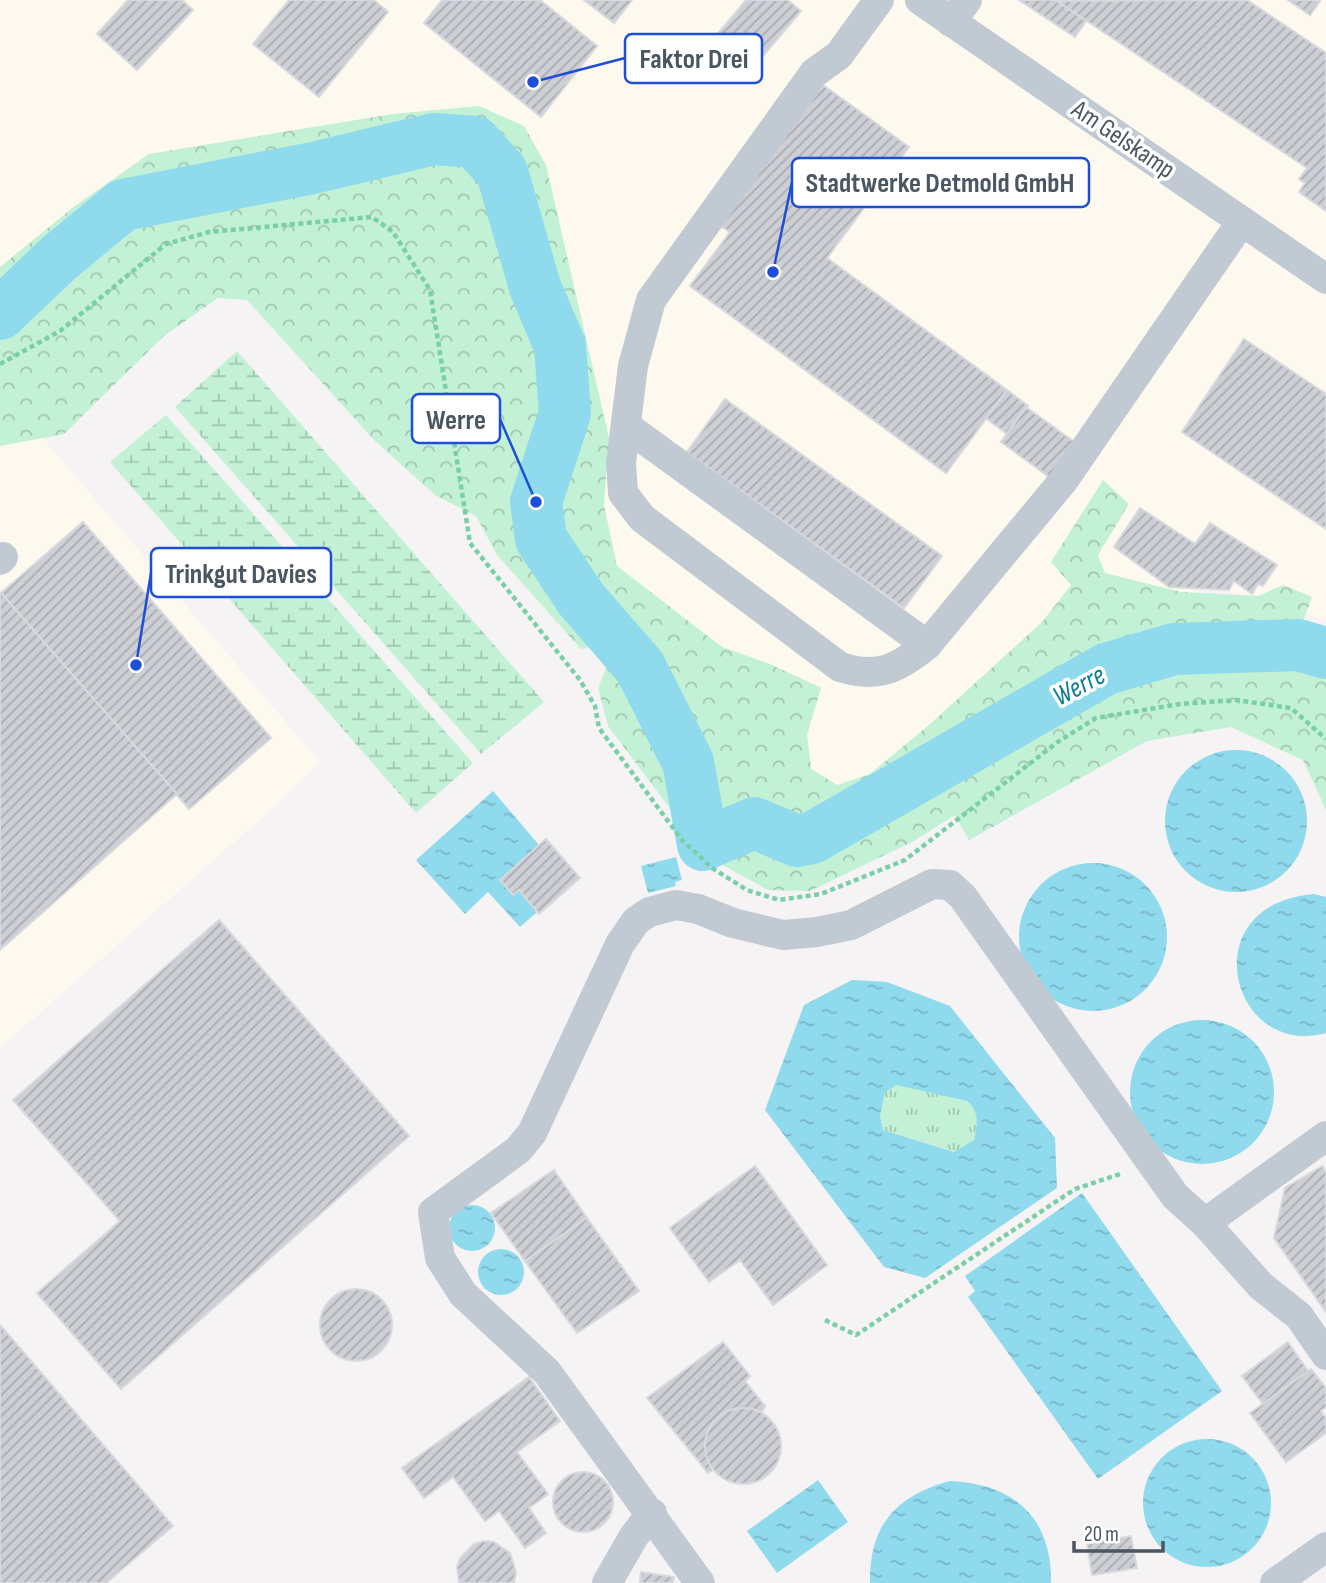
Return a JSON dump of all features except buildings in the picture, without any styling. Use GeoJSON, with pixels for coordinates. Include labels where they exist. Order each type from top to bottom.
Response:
{"type":"FeatureCollection","features":[{"type":"Feature","properties":{"kind":"street"},"geometry":{"type":"LineString","coordinates":[[879,0],[839,55],[814,73],[651,300],[633,366],[621,463],[623,492],[642,518],[840,667],[860,673],[884,671],[905,663],[927,645],[1063,481],[1242,221]]}},
{"type":"Feature","properties":{"kind":"street","name":"Am Gelskamp"},"geometry":{"type":"LineString","coordinates":[[920,0],[959,11],[1242,221],[1326,279]]}},
{"type":"Feature","properties":{"kind":"street"},"geometry":{"type":"LineString","coordinates":[[626,426],[927,645]]}},
{"type":"Feature","properties":{"kind":"street"},"geometry":{"type":"LineString","coordinates":[[700,1583],[652,1513],[547,1372],[463,1294],[440,1258],[433,1212],[518,1150],[532,1133],[620,944],[636,920],[649,912],[676,905],[783,935],[817,932],[851,925],[932,884],[950,885],[963,897],[1175,1196],[1205,1223],[1261,1286],[1299,1316],[1326,1355]]}},
{"type":"Feature","properties":{"kind":"street"},"geometry":{"type":"LineString","coordinates":[[1205,1223],[1326,1136]]}},
{"type":"Feature","properties":{"kind":"street"},"geometry":{"type":"LineString","coordinates":[[607,1583],[634,1536],[652,1513]]}},
{"type":"Feature","properties":{"kind":"street"},"geometry":{"type":"LineString","coordinates":[[1275,1583],[1326,1547]]}},
{"type":"Feature","properties":{"kind":"path"},"geometry":{"type":"LineString","coordinates":[[0,364],[60,331],[166,244],[209,232],[372,217],[393,232],[430,290],[470,543],[580,680],[596,706],[599,728],[682,840],[712,868],[747,890],[779,900],[821,894],[905,860],[1059,741],[1097,718],[1180,704],[1237,700],[1291,708],[1326,739]]}},
{"type":"Feature","properties":{"kind":"path"},"geometry":{"type":"LineString","coordinates":[[825,1320],[856,1335],[1075,1189],[1119,1177],[1147,1157]]}},
{"type":"Feature","properties":{"kind":"shaded area"},"geometry":{"type":"Polygon","coordinates":[[[0,0],[1326,0],[1326,621],[1258,596],[1200,588],[1167,604],[1042,622],[929,725],[870,774],[837,785],[811,768],[807,735],[821,687],[770,664],[722,647],[616,566],[604,506],[609,438],[546,165],[524,126],[479,106],[393,114],[149,154],[74,206],[0,267],[0,0]]]}},
{"type":"Feature","properties":{"kind":"shaded area"},"geometry":{"type":"Polygon","coordinates":[[[42,437],[320,762],[271,810],[0,1048],[0,446],[42,437]]]}},
{"type":"Feature","properties":{"kind":"green space"},"geometry":{"type":"Polygon","coordinates":[[[479,106],[524,126],[546,165],[609,438],[604,505],[617,566],[722,647],[770,664],[821,688],[807,735],[811,769],[837,785],[870,774],[929,725],[1042,622],[1071,585],[1051,562],[1103,480],[1129,504],[1098,555],[1105,573],[1181,592],[1258,596],[1283,585],[1312,597],[1300,629],[1326,661],[1326,810],[1303,760],[1231,727],[1147,741],[969,840],[955,815],[914,841],[810,891],[768,890],[719,863],[675,815],[608,726],[598,688],[611,657],[601,645],[581,649],[497,555],[476,516],[435,495],[375,441],[247,300],[218,298],[164,336],[64,434],[0,446],[0,267],[75,206],[149,154],[393,114],[479,106]]]}},
{"type":"Feature","properties":{"kind":"green space"},"geometry":{"type":"Polygon","coordinates":[[[237,351],[544,702],[481,754],[175,407],[237,351]]]}},
{"type":"Feature","properties":{"kind":"green space"},"geometry":{"type":"Polygon","coordinates":[[[166,415],[473,763],[416,813],[110,462],[166,415]]]}},
{"type":"Feature","properties":{"kind":"green space"},"geometry":{"type":"Polygon","coordinates":[[[896,1085],[967,1101],[976,1114],[974,1140],[955,1152],[883,1130],[880,1115],[885,1093],[896,1085]]]}},
{"type":"Feature","properties":{"kind":"water"},"geometry":{"type":"Polygon","coordinates":[[[1236,750],[1263,756],[1286,771],[1301,794],[1307,821],[1301,848],[1286,871],[1263,886],[1236,892],[1209,886],[1186,871],[1171,848],[1165,821],[1171,794],[1186,771],[1209,756],[1236,750]]]}},
{"type":"Feature","properties":{"kind":"water"},"geometry":{"type":"Polygon","coordinates":[[[493,791],[539,845],[500,880],[513,895],[519,890],[537,912],[520,927],[488,892],[465,914],[416,860],[493,791]]]}},
{"type":"Feature","properties":{"kind":"water"},"geometry":{"type":"Polygon","coordinates":[[[676,857],[682,880],[675,882],[676,886],[648,893],[641,866],[676,857]]]}},
{"type":"Feature","properties":{"kind":"water"},"geometry":{"type":"Polygon","coordinates":[[[1093,863],[1121,869],[1145,885],[1161,909],[1167,937],[1161,965],[1145,989],[1121,1005],[1093,1011],[1065,1005],[1041,989],[1025,965],[1019,937],[1025,909],[1041,885],[1065,869],[1093,863]]]}},
{"type":"Feature","properties":{"kind":"water"},"geometry":{"type":"Polygon","coordinates":[[[1314,894],[1326,897],[1326,1033],[1293,1035],[1266,1024],[1248,1003],[1238,977],[1238,949],[1250,924],[1275,904],[1314,894]]]}},
{"type":"Feature","properties":{"kind":"water"},"geometry":{"type":"Polygon","coordinates":[[[852,980],[887,982],[950,1006],[1055,1138],[1057,1188],[925,1278],[884,1267],[765,1110],[804,1005],[852,980]],[[896,1085],[885,1093],[880,1115],[883,1130],[954,1152],[974,1140],[976,1114],[967,1101],[896,1085]]]}},
{"type":"Feature","properties":{"kind":"water"},"geometry":{"type":"Polygon","coordinates":[[[1202,1020],[1229,1026],[1253,1041],[1268,1065],[1274,1092],[1268,1119],[1253,1143],[1229,1158],[1202,1164],[1175,1158],[1151,1143],[1136,1119],[1130,1092],[1136,1065],[1151,1041],[1175,1026],[1202,1020]]]}},
{"type":"Feature","properties":{"kind":"water"},"geometry":{"type":"Polygon","coordinates":[[[1082,1193],[1222,1391],[1098,1479],[968,1297],[975,1291],[965,1276],[1082,1193]]]}},
{"type":"Feature","properties":{"kind":"water"},"geometry":{"type":"Polygon","coordinates":[[[472,1205],[489,1211],[495,1228],[489,1245],[472,1251],[455,1245],[449,1228],[455,1211],[472,1205]]]}},
{"type":"Feature","properties":{"kind":"water"},"geometry":{"type":"Polygon","coordinates":[[[501,1249],[517,1256],[524,1272],[517,1288],[501,1295],[485,1288],[478,1272],[485,1256],[501,1249]]]}},
{"type":"Feature","properties":{"kind":"water"},"geometry":{"type":"Polygon","coordinates":[[[1207,1439],[1231,1444],[1252,1458],[1266,1479],[1271,1503],[1266,1527],[1252,1548],[1231,1562],[1207,1567],[1183,1562],[1162,1548],[1148,1527],[1143,1503],[1148,1479],[1162,1458],[1183,1444],[1207,1439]]]}},
{"type":"Feature","properties":{"kind":"water"},"geometry":{"type":"Polygon","coordinates":[[[818,1480],[848,1522],[777,1573],[747,1531],[818,1480]]]}},
{"type":"Feature","properties":{"kind":"water"},"geometry":{"type":"Polygon","coordinates":[[[950,1481],[993,1489],[1025,1508],[1045,1540],[1050,1560],[1051,1583],[870,1583],[874,1545],[889,1516],[914,1495],[950,1481]]]}},
{"type":"Feature","properties":{"kind":"waterway","name":"Werre"},"geometry":{"type":"LineString","coordinates":[[0,314],[59,258],[123,205],[313,168],[434,139],[475,142],[502,172],[535,287],[560,346],[565,413],[536,502],[541,539],[581,599],[640,667],[688,762],[703,845],[754,823],[797,841],[812,838],[1106,669],[1174,649],[1298,645],[1326,653]]}},
{"type":"Feature","properties":{"kind":"place","name":"Faktor Drei"},"geometry":{"type":"Point","coordinates":[533,82]}},
{"type":"Feature","properties":{"kind":"place","name":"Stadtwerke Detmold GmbH"},"geometry":{"type":"Point","coordinates":[773,272]}},
{"type":"Feature","properties":{"kind":"place","name":"Werre"},"geometry":{"type":"Point","coordinates":[536,502]}},
{"type":"Feature","properties":{"kind":"place","name":"Trinkgut Davies"},"geometry":{"type":"Point","coordinates":[136,665]}}]}
